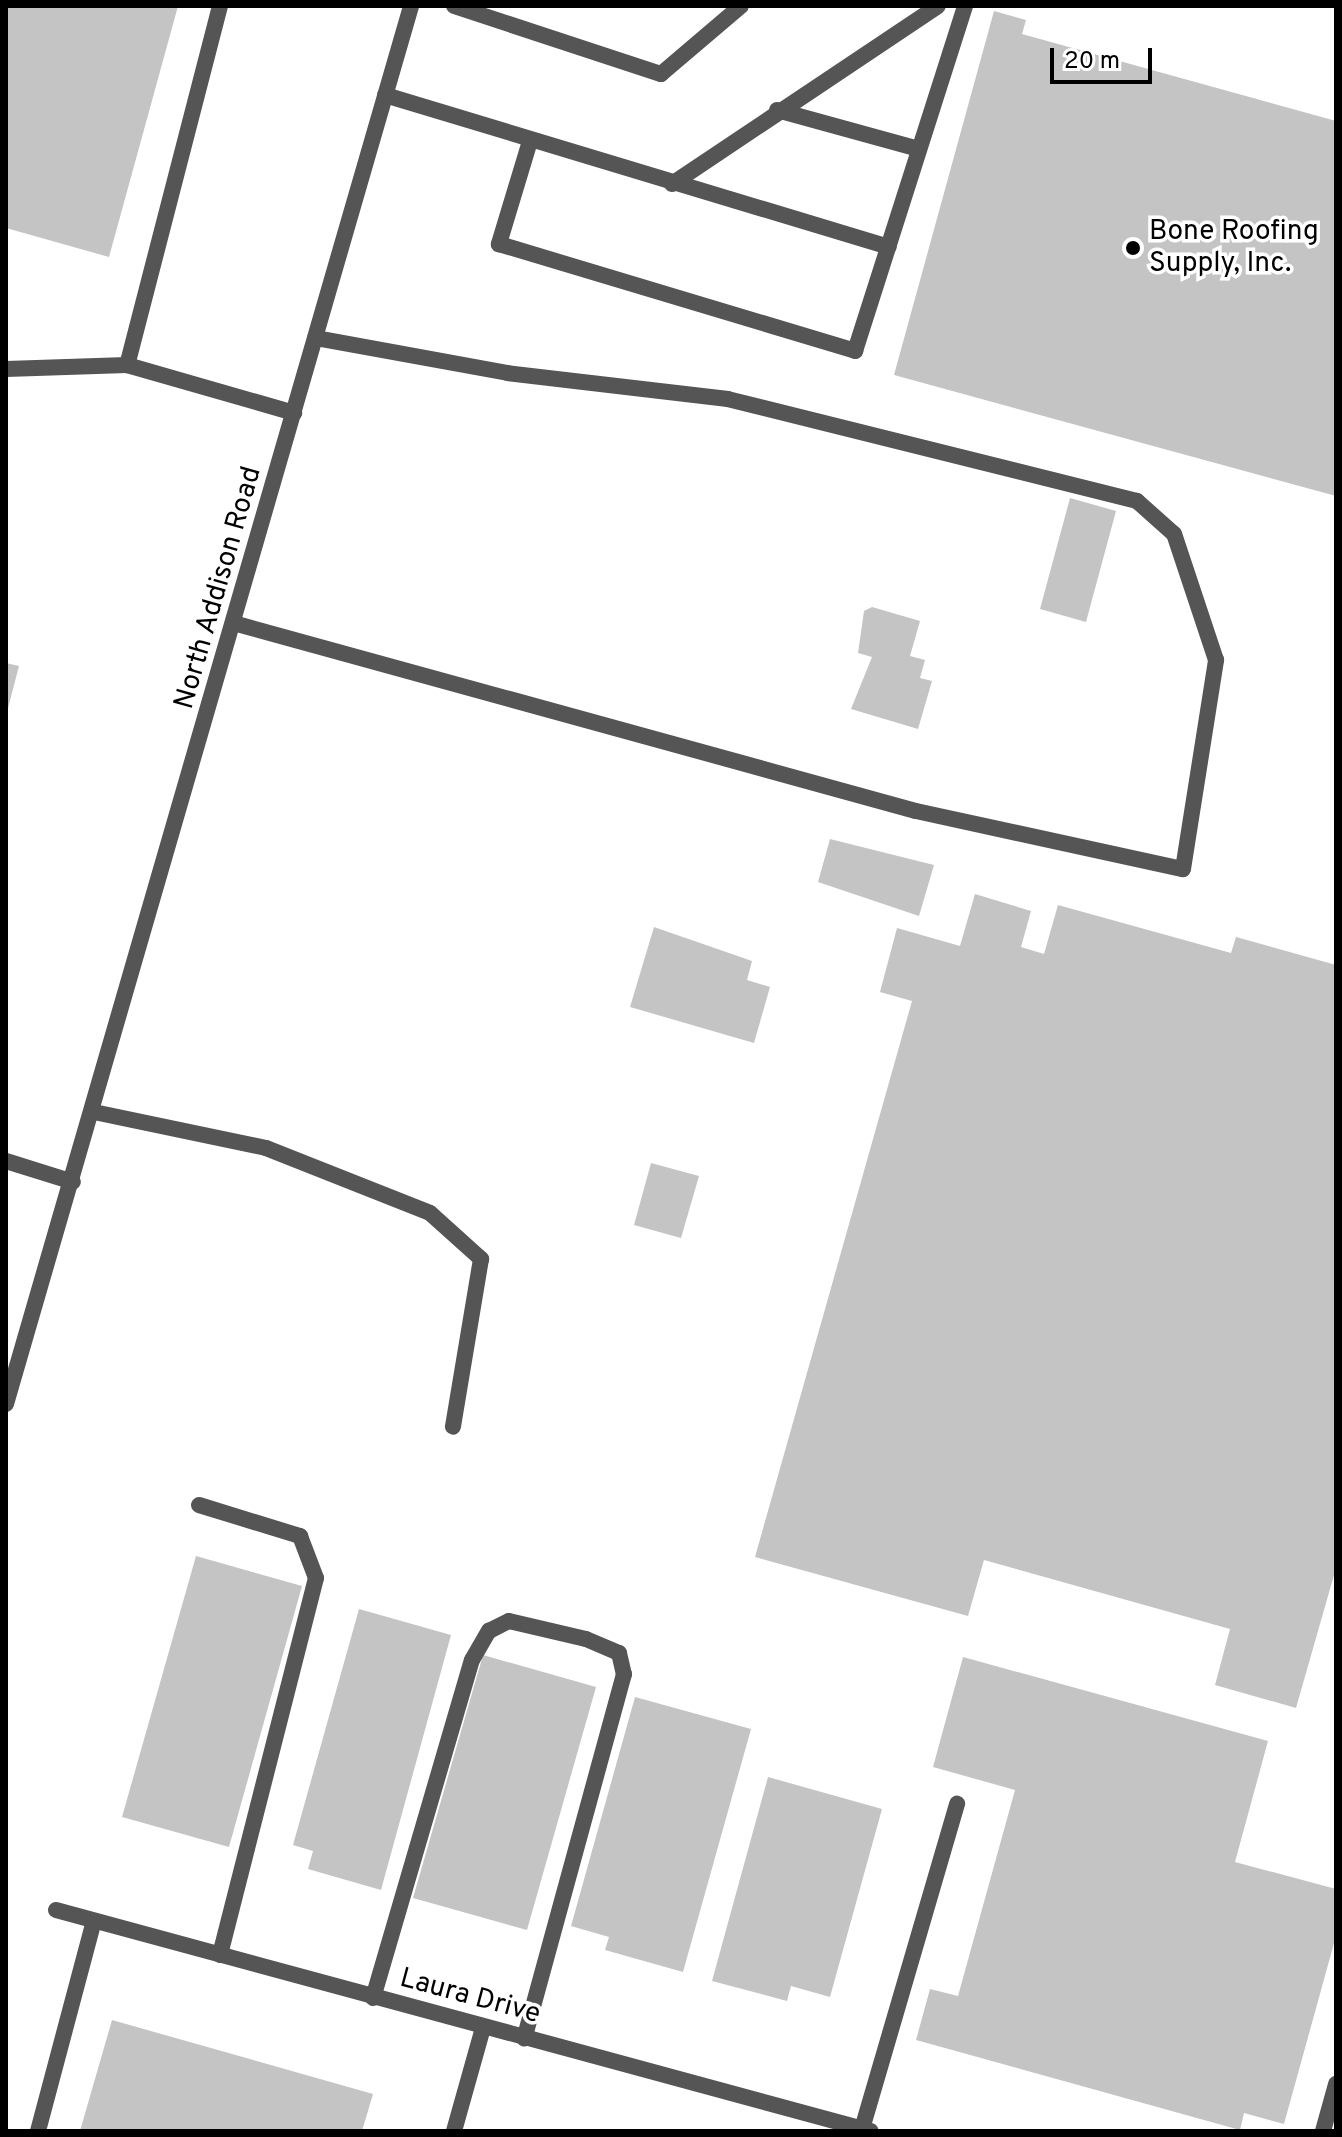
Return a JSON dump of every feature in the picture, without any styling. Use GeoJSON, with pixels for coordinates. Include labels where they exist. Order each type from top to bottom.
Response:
{"type":"FeatureCollection","features":[{"type":"Feature","properties":{"kind":"street"},"geometry":{"type":"LineString","coordinates":[[127,365],[220,6]]}},
{"type":"Feature","properties":{"kind":"street","name":"North Addison Road"},"geometry":{"type":"LineString","coordinates":[[6,1404],[237,624],[315,338],[411,6]]}},
{"type":"Feature","properties":{"kind":"street"},"geometry":{"type":"LineString","coordinates":[[454,6],[661,74],[741,6]]}},
{"type":"Feature","properties":{"kind":"street"},"geometry":{"type":"LineString","coordinates":[[672,184],[777,110],[938,6]]}},
{"type":"Feature","properties":{"kind":"street"},"geometry":{"type":"LineString","coordinates":[[530,141],[499,244],[855,351],[965,6]]}},
{"type":"Feature","properties":{"kind":"street"},"geometry":{"type":"LineString","coordinates":[[385,95],[889,247]]}},
{"type":"Feature","properties":{"kind":"street"},"geometry":{"type":"LineString","coordinates":[[777,110],[919,149]]}},
{"type":"Feature","properties":{"kind":"street"},"geometry":{"type":"LineString","coordinates":[[237,624],[916,811],[1183,869],[1216,660],[1174,534],[1137,501],[728,399],[508,373],[315,338]]}},
{"type":"Feature","properties":{"kind":"street"},"geometry":{"type":"LineString","coordinates":[[6,369],[127,365],[294,413]]}},
{"type":"Feature","properties":{"kind":"street"},"geometry":{"type":"LineString","coordinates":[[94,1112],[266,1148],[430,1213],[481,1259],[453,1427]]}},
{"type":"Feature","properties":{"kind":"street"},"geometry":{"type":"LineString","coordinates":[[6,1161],[73,1182]]}},
{"type":"Feature","properties":{"kind":"street"},"geometry":{"type":"LineString","coordinates":[[199,1505],[300,1536],[316,1578],[220,1955]]}},
{"type":"Feature","properties":{"kind":"street"},"geometry":{"type":"LineString","coordinates":[[373,1998],[472,1660],[489,1631],[509,1621],[586,1639],[619,1653],[624,1674],[524,2039]]}},
{"type":"Feature","properties":{"kind":"street"},"geometry":{"type":"LineString","coordinates":[[866,2130],[957,1804]]}},
{"type":"Feature","properties":{"kind":"street","name":"Laura Drive"},"geometry":{"type":"LineString","coordinates":[[56,1910],[866,2130]]}},
{"type":"Feature","properties":{"kind":"street"},"geometry":{"type":"LineString","coordinates":[[38,2131],[94,1921]]}},
{"type":"Feature","properties":{"kind":"street"},"geometry":{"type":"LineString","coordinates":[[454,2131],[483,2028]]}},
{"type":"Feature","properties":{"kind":"street"},"geometry":{"type":"LineString","coordinates":[[1323,2131],[1336,2084]]}},
{"type":"Feature","properties":{"kind":"building"},"geometry":{"type":"Polygon","coordinates":[[[6,6],[178,6],[109,257],[6,228],[6,6]]]}},
{"type":"Feature","properties":{"kind":"building","name":"Bone Roofing Supply, Inc."},"geometry":{"type":"Polygon","coordinates":[[[994,11],[1026,20],[1022,34],[1336,121],[1336,496],[894,375],[994,11]]]}},
{"type":"Feature","properties":{"kind":"building"},"geometry":{"type":"Polygon","coordinates":[[[1070,498],[1116,511],[1086,622],[1040,609],[1070,498]]]}},
{"type":"Feature","properties":{"kind":"building"},"geometry":{"type":"Polygon","coordinates":[[[872,607],[920,621],[910,656],[925,660],[920,678],[932,681],[918,729],[851,709],[872,657],[858,653],[864,611],[872,607]]]}},
{"type":"Feature","properties":{"kind":"building"},"geometry":{"type":"Polygon","coordinates":[[[6,663],[19,666],[7,712],[6,712],[6,663]]]}},
{"type":"Feature","properties":{"kind":"building"},"geometry":{"type":"Polygon","coordinates":[[[830,839],[934,865],[919,916],[818,882],[830,839]]]}},
{"type":"Feature","properties":{"kind":"building"},"geometry":{"type":"Polygon","coordinates":[[[975,894],[1031,911],[1021,947],[1044,954],[1058,905],[1231,953],[1236,937],[1336,965],[1336,1568],[1296,1708],[1215,1685],[1230,1629],[984,1560],[968,1616],[755,1557],[912,1001],[880,992],[897,928],[960,946],[975,894]]]}},
{"type":"Feature","properties":{"kind":"building"},"geometry":{"type":"Polygon","coordinates":[[[654,927],[752,961],[747,980],[770,987],[754,1043],[630,1007],[654,927]]]}},
{"type":"Feature","properties":{"kind":"building"},"geometry":{"type":"Polygon","coordinates":[[[651,1163],[699,1176],[681,1238],[634,1225],[651,1163]]]}},
{"type":"Feature","properties":{"kind":"building"},"geometry":{"type":"Polygon","coordinates":[[[196,1556],[302,1586],[229,1847],[122,1817],[196,1556]]]}},
{"type":"Feature","properties":{"kind":"building"},"geometry":{"type":"Polygon","coordinates":[[[359,1609],[451,1635],[381,1890],[308,1869],[313,1851],[293,1845],[359,1609]]]}},
{"type":"Feature","properties":{"kind":"building"},"geometry":{"type":"Polygon","coordinates":[[[483,1655],[596,1687],[527,1930],[413,1898],[483,1655]]]}},
{"type":"Feature","properties":{"kind":"building"},"geometry":{"type":"Polygon","coordinates":[[[963,1657],[1268,1741],[1235,1862],[1336,1889],[1336,1936],[1284,2124],[1244,2113],[1240,2130],[916,2040],[930,1989],[958,1996],[1015,1790],[933,1767],[963,1657]]]}},
{"type":"Feature","properties":{"kind":"building"},"geometry":{"type":"Polygon","coordinates":[[[635,1697],[751,1729],[683,1972],[605,1950],[609,1937],[571,1926],[635,1697]]]}},
{"type":"Feature","properties":{"kind":"building"},"geometry":{"type":"Polygon","coordinates":[[[768,1777],[882,1809],[830,1997],[791,1986],[787,2001],[712,1981],[768,1777]]]}},
{"type":"Feature","properties":{"kind":"building"},"geometry":{"type":"Polygon","coordinates":[[[112,2020],[373,2094],[362,2131],[80,2131],[112,2020]]]}},
{"type":"Feature","properties":{"kind":"place","name":"Bone Roofing Supply, Inc."},"geometry":{"type":"Point","coordinates":[1133,248]}}]}
